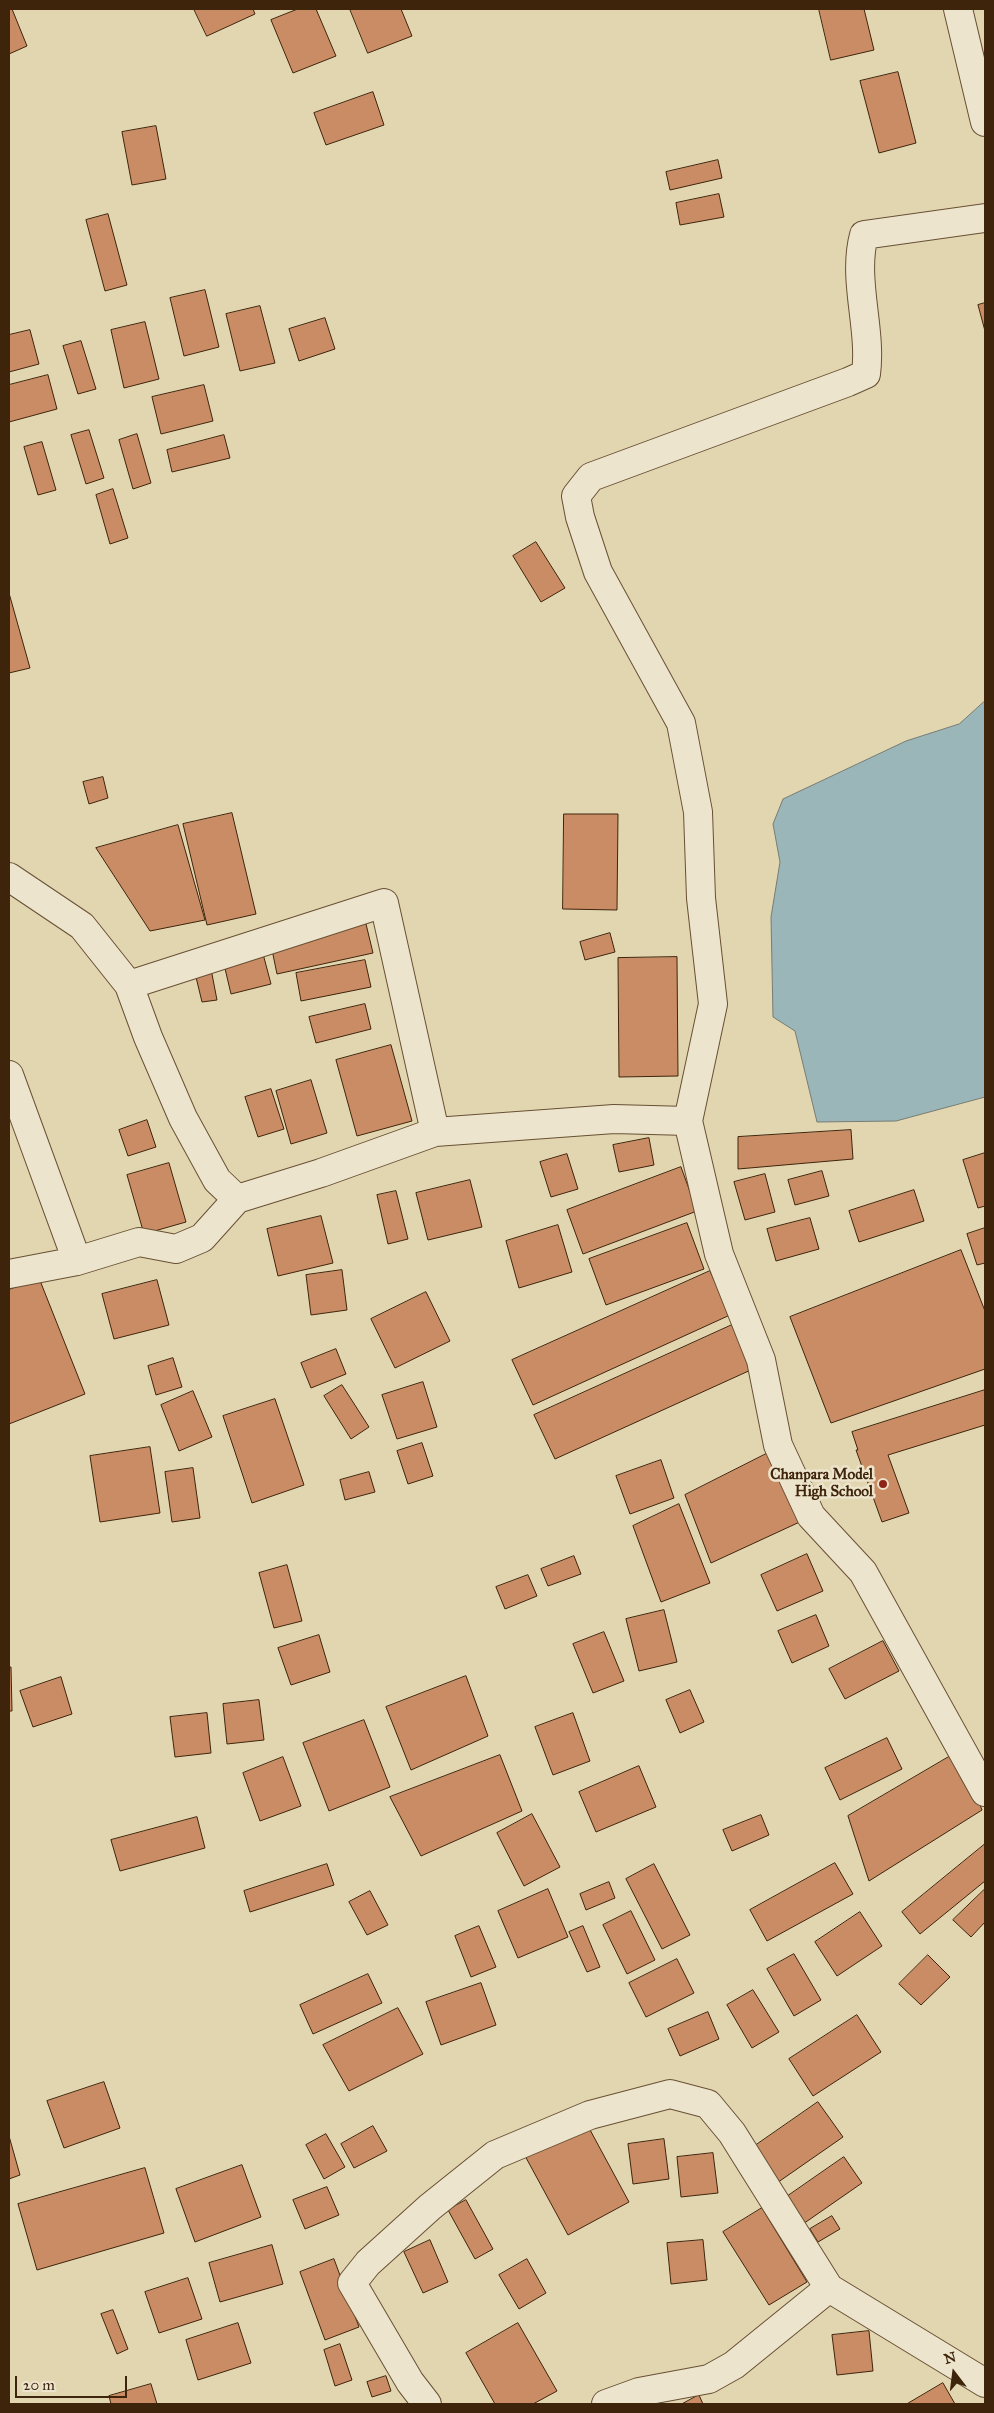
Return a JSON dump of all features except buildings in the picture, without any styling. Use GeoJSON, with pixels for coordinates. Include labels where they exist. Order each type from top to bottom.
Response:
{"type":"FeatureCollection","features":[{"type":"Feature","properties":{"kind":"street"},"geometry":{"type":"LineString","coordinates":[[958,9],[985,122]]}},
{"type":"Feature","properties":{"kind":"street"},"geometry":{"type":"LineString","coordinates":[[985,218],[864,235],[859,255],[868,352],[866,374],[591,477],[576,496],[580,517],[598,572],[681,722],[698,812],[701,898],[713,1004],[688,1120],[719,1254],[761,1360],[778,1445],[811,1516],[862,1572],[985,1792]]}},
{"type":"Feature","properties":{"kind":"street"},"geometry":{"type":"LineString","coordinates":[[9,877],[82,926],[129,985],[148,1038],[184,1118],[217,1180],[237,1199]]}},
{"type":"Feature","properties":{"kind":"street"},"geometry":{"type":"LineString","coordinates":[[129,985],[384,903],[435,1132]]}},
{"type":"Feature","properties":{"kind":"street"},"geometry":{"type":"LineString","coordinates":[[9,1076],[76,1261]]}},
{"type":"Feature","properties":{"kind":"street"},"geometry":{"type":"LineString","coordinates":[[9,1274],[76,1261],[139,1242],[176,1249],[202,1238],[237,1199],[321,1173],[435,1132],[614,1119],[688,1120]]}},
{"type":"Feature","properties":{"kind":"street"},"geometry":{"type":"LineString","coordinates":[[427,2404],[410,2382],[352,2283],[368,2263],[409,2226],[494,2156],[590,2114],[670,2094],[708,2104],[732,2133],[829,2288],[985,2383]]}},
{"type":"Feature","properties":{"kind":"street"},"geometry":{"type":"LineString","coordinates":[[606,2404],[639,2392],[709,2379],[734,2366],[829,2288]]}},
{"type":"Feature","properties":{"kind":"water"},"geometry":{"type":"Polygon","coordinates":[[[985,701],[985,1097],[896,1121],[817,1122],[795,1031],[773,1017],[771,917],[780,862],[773,824],[783,799],[906,741],[959,724],[985,701]]]}},
{"type":"Feature","properties":{"kind":"place","name":"Chanpara Model High School"},"geometry":{"type":"Point","coordinates":[883,1484]}}]}
